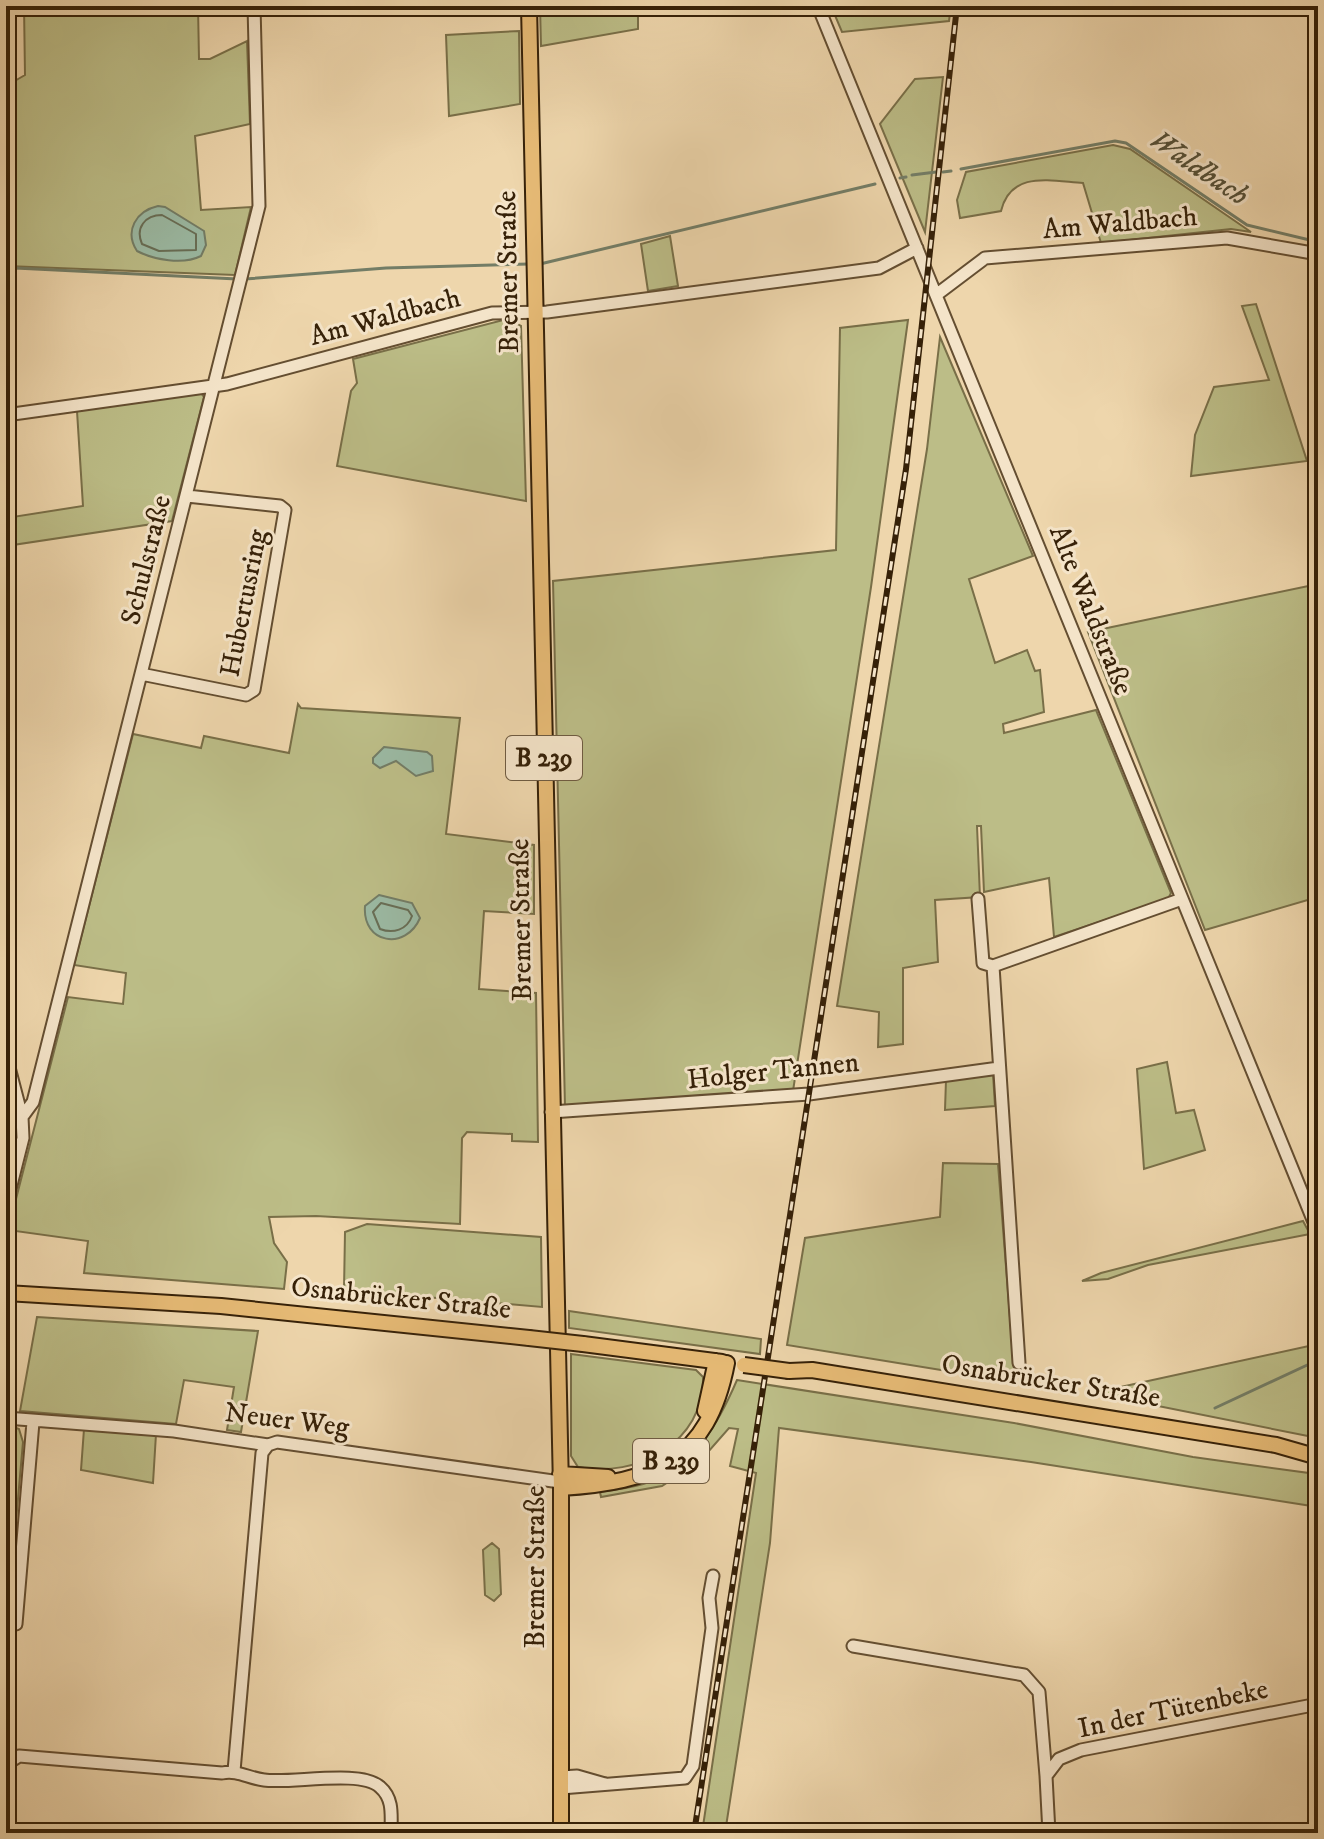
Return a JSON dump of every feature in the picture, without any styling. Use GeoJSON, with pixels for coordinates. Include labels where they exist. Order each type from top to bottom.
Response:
{"type":"FeatureCollection","features":[{"type":"Feature","properties":{"kind":"main road","name":"Bremer Straße"},"geometry":{"type":"LineString","coordinates":[[529,6],[560,1481],[561,1833]]}},
{"type":"Feature","properties":{"kind":"main road","name":"Osnabrücker Straße"},"geometry":{"type":"LineString","coordinates":[[6,1293],[236,1307],[583,1344],[789,1371],[811,1380],[1275,1455],[1318,1457]]}},
{"type":"Feature","properties":{"kind":"main road","name":"B 239"},"geometry":{"type":"LineString","coordinates":[[560,1481],[631,1475],[674,1452],[698,1426],[721,1362]]}},
{"type":"Feature","properties":{"kind":"street","name":"Schulstraße"},"geometry":{"type":"LineString","coordinates":[[22,1117],[33,1102],[259,206],[254,6]]}},
{"type":"Feature","properties":{"kind":"street","name":"Alte Waldstraße"},"geometry":{"type":"LineString","coordinates":[[818,6],[1318,1232]]}},
{"type":"Feature","properties":{"kind":"street","name":"Am Waldbach"},"geometry":{"type":"LineString","coordinates":[[936,295],[985,258],[1227,238],[1318,254]]}},
{"type":"Feature","properties":{"kind":"street","name":"Am Waldbach"},"geometry":{"type":"LineString","coordinates":[[6,415],[214,385],[492,313],[535,312],[879,268],[917,248]]}},
{"type":"Feature","properties":{"kind":"street","name":"Hubertusring"},"geometry":{"type":"LineString","coordinates":[[141,674],[246,695],[254,690],[285,510],[280,506],[187,496]]}},
{"type":"Feature","properties":{"kind":"street"},"geometry":{"type":"LineString","coordinates":[[978,899],[983,963],[993,966],[1182,899]]}},
{"type":"Feature","properties":{"kind":"street"},"geometry":{"type":"LineString","coordinates":[[993,966],[1019,1363]]}},
{"type":"Feature","properties":{"kind":"street"},"geometry":{"type":"LineString","coordinates":[[6,1056],[22,1117],[23,1138],[6,1205]]}},
{"type":"Feature","properties":{"kind":"street","name":"Holger Tannen"},"geometry":{"type":"LineString","coordinates":[[551,1112],[809,1094],[999,1068]]}},
{"type":"Feature","properties":{"kind":"street","name":"Neuer Weg"},"geometry":{"type":"LineString","coordinates":[[6,1418],[174,1431],[268,1445],[277,1442],[560,1481]]}},
{"type":"Feature","properties":{"kind":"street"},"geometry":{"type":"LineString","coordinates":[[16,1624],[33,1422]]}},
{"type":"Feature","properties":{"kind":"street"},"geometry":{"type":"LineString","coordinates":[[234,1771],[262,1453],[268,1445]]}},
{"type":"Feature","properties":{"kind":"street"},"geometry":{"type":"LineString","coordinates":[[561,1782],[577,1776],[606,1784],[685,1778],[693,1766],[712,1628],[709,1598],[713,1576]]}},
{"type":"Feature","properties":{"kind":"street","name":"In der Tütenbeke"},"geometry":{"type":"LineString","coordinates":[[853,1646],[1024,1675],[1039,1692],[1049,1833]]}},
{"type":"Feature","properties":{"kind":"street","name":"In der Tütenbeke"},"geometry":{"type":"LineString","coordinates":[[1046,1776],[1059,1759],[1081,1750],[1318,1704]]}},
{"type":"Feature","properties":{"kind":"street"},"geometry":{"type":"LineString","coordinates":[[6,1764],[19,1756],[222,1773],[234,1771],[264,1780],[362,1780],[378,1784],[389,1797],[391,1833]]}},
{"type":"Feature","properties":{"kind":"green space"},"geometry":{"type":"Polygon","coordinates":[[[24,6],[198,6],[199,59],[210,59],[247,41],[250,124],[195,136],[201,210],[251,207],[235,275],[6,266],[6,86],[25,75],[24,6]]]}},
{"type":"Feature","properties":{"kind":"green space"},"geometry":{"type":"Polygon","coordinates":[[[540,6],[638,6],[638,29],[541,46],[540,6]]]}},
{"type":"Feature","properties":{"kind":"green space"},"geometry":{"type":"Polygon","coordinates":[[[831,6],[951,6],[949,21],[842,32],[831,6]]]}},
{"type":"Feature","properties":{"kind":"green space"},"geometry":{"type":"Polygon","coordinates":[[[519,31],[520,104],[449,116],[446,35],[519,31]]]}},
{"type":"Feature","properties":{"kind":"green space"},"geometry":{"type":"Polygon","coordinates":[[[943,77],[925,232],[880,124],[915,79],[943,77]]]}},
{"type":"Feature","properties":{"kind":"green space"},"geometry":{"type":"Polygon","coordinates":[[[1113,145],[1130,149],[1251,232],[1231,229],[1101,243],[1083,183],[1046,180],[1014,189],[1001,211],[960,218],[957,200],[966,172],[1113,145]]]}},
{"type":"Feature","properties":{"kind":"green space"},"geometry":{"type":"Polygon","coordinates":[[[670,236],[678,286],[648,291],[641,244],[670,236]]]}},
{"type":"Feature","properties":{"kind":"green space"},"geometry":{"type":"Polygon","coordinates":[[[1256,304],[1307,461],[1191,476],[1195,435],[1214,387],[1269,380],[1242,306],[1256,304]]]}},
{"type":"Feature","properties":{"kind":"green space"},"geometry":{"type":"Polygon","coordinates":[[[507,319],[521,326],[526,501],[337,466],[351,391],[357,383],[353,359],[507,319]]]}},
{"type":"Feature","properties":{"kind":"green space"},"geometry":{"type":"Polygon","coordinates":[[[908,320],[871,587],[793,1091],[565,1107],[553,581],[836,550],[840,328],[908,320]]]}},
{"type":"Feature","properties":{"kind":"green space"},"geometry":{"type":"Polygon","coordinates":[[[940,337],[1033,556],[969,579],[995,663],[1027,650],[1035,671],[1040,670],[1044,712],[1003,724],[1004,733],[1096,710],[1171,893],[1168,899],[1054,937],[1049,878],[984,892],[981,826],[977,826],[980,897],[935,900],[938,962],[903,968],[903,1044],[878,1047],[879,1012],[837,1006],[927,449],[940,337]]]}},
{"type":"Feature","properties":{"kind":"green space"},"geometry":{"type":"Polygon","coordinates":[[[200,392],[204,397],[172,521],[6,546],[6,518],[83,506],[77,411],[200,392]]]}},
{"type":"Feature","properties":{"kind":"green space"},"geometry":{"type":"Polygon","coordinates":[[[1318,584],[1318,897],[1205,930],[1088,632],[1318,584]]]}},
{"type":"Feature","properties":{"kind":"green space"},"geometry":{"type":"Polygon","coordinates":[[[298,704],[301,708],[460,718],[446,834],[534,845],[534,914],[484,911],[479,989],[536,993],[538,1142],[512,1141],[512,1134],[467,1132],[462,1138],[460,1224],[316,1216],[269,1217],[274,1243],[287,1262],[284,1289],[84,1273],[88,1241],[8,1230],[68,997],[123,1004],[126,973],[74,965],[133,734],[201,748],[204,736],[289,753],[298,704]]]}},
{"type":"Feature","properties":{"kind":"green space"},"geometry":{"type":"Polygon","coordinates":[[[1167,1062],[1176,1113],[1194,1110],[1205,1150],[1144,1169],[1137,1069],[1167,1062]]]}},
{"type":"Feature","properties":{"kind":"green space"},"geometry":{"type":"Polygon","coordinates":[[[993,1074],[995,1106],[945,1110],[946,1080],[993,1074]]]}},
{"type":"Feature","properties":{"kind":"green space"},"geometry":{"type":"Polygon","coordinates":[[[943,1163],[998,1164],[1015,1382],[787,1345],[805,1238],[940,1217],[943,1163]]]}},
{"type":"Feature","properties":{"kind":"green space"},"geometry":{"type":"Polygon","coordinates":[[[1303,1221],[1310,1234],[1148,1265],[1108,1279],[1082,1281],[1101,1273],[1303,1221]]]}},
{"type":"Feature","properties":{"kind":"green space"},"geometry":{"type":"Polygon","coordinates":[[[367,1224],[541,1237],[542,1307],[344,1290],[345,1232],[367,1224]]]}},
{"type":"Feature","properties":{"kind":"green space"},"geometry":{"type":"Polygon","coordinates":[[[569,1311],[761,1339],[760,1354],[569,1328],[569,1311]]]}},
{"type":"Feature","properties":{"kind":"green space"},"geometry":{"type":"Polygon","coordinates":[[[37,1317],[258,1331],[241,1432],[227,1430],[234,1387],[184,1380],[176,1424],[20,1411],[37,1317]]]}},
{"type":"Feature","properties":{"kind":"green space"},"geometry":{"type":"Polygon","coordinates":[[[1318,1344],[1318,1438],[1093,1393],[1318,1344]]]}},
{"type":"Feature","properties":{"kind":"green space"},"geometry":{"type":"Polygon","coordinates":[[[571,1354],[696,1370],[703,1377],[701,1400],[680,1437],[663,1451],[644,1461],[622,1467],[578,1467],[571,1456],[571,1354]]]}},
{"type":"Feature","properties":{"kind":"green space"},"geometry":{"type":"Polygon","coordinates":[[[737,1380],[1014,1423],[1193,1457],[1316,1474],[1318,1507],[1031,1462],[779,1428],[770,1543],[725,1833],[702,1833],[756,1473],[730,1466],[738,1429],[729,1428],[701,1460],[662,1486],[601,1497],[600,1492],[643,1484],[680,1465],[704,1440],[737,1380]]]}},
{"type":"Feature","properties":{"kind":"green space"},"geometry":{"type":"Polygon","coordinates":[[[6,1424],[19,1429],[23,1442],[12,1567],[6,1566],[6,1424]]]}},
{"type":"Feature","properties":{"kind":"green space"},"geometry":{"type":"Polygon","coordinates":[[[84,1429],[156,1434],[153,1483],[81,1470],[84,1429]]]}},
{"type":"Feature","properties":{"kind":"green space"},"geometry":{"type":"Polygon","coordinates":[[[492,1543],[499,1549],[501,1594],[494,1601],[485,1595],[483,1550],[492,1543]]]}},
{"type":"Feature","properties":{"kind":"water"},"geometry":{"type":"Polygon","coordinates":[[[158,206],[165,207],[204,231],[206,245],[201,256],[169,260],[137,251],[132,236],[134,223],[144,212],[158,206]]]}},
{"type":"Feature","properties":{"kind":"water"},"geometry":{"type":"Polygon","coordinates":[[[384,747],[427,752],[432,756],[433,771],[416,776],[396,761],[380,768],[373,763],[373,758],[384,747]]]}},
{"type":"Feature","properties":{"kind":"water"},"geometry":{"type":"Polygon","coordinates":[[[379,895],[412,903],[420,918],[413,929],[396,939],[386,939],[370,929],[365,906],[379,895]]]}},
{"type":"Feature","properties":{"kind":"waterway","name":"Waldbach"},"geometry":{"type":"LineString","coordinates":[[961,169],[1115,141],[1126,143],[1247,225],[1318,242]]}},
{"type":"Feature","properties":{"kind":"waterway","name":"Waldbach"},"geometry":{"type":"LineString","coordinates":[[943,172],[951,171]]}},
{"type":"Feature","properties":{"kind":"waterway","name":"Waldbach"},"geometry":{"type":"LineString","coordinates":[[912,175],[936,172]]}},
{"type":"Feature","properties":{"kind":"waterway","name":"Waldbach"},"geometry":{"type":"LineString","coordinates":[[900,178],[906,177]]}},
{"type":"Feature","properties":{"kind":"waterway"},"geometry":{"type":"LineString","coordinates":[[540,264],[875,184]]}},
{"type":"Feature","properties":{"kind":"waterway"},"geometry":{"type":"LineString","coordinates":[[245,279],[386,268],[529,264]]}},
{"type":"Feature","properties":{"kind":"waterway"},"geometry":{"type":"LineString","coordinates":[[6,271],[15,268],[237,279]]}},
{"type":"Feature","properties":{"kind":"waterway"},"geometry":{"type":"LineString","coordinates":[[1215,1408],[1318,1360]]}},
{"type":"Feature","properties":{"kind":"railway"},"geometry":{"type":"LineString","coordinates":[[694,1833],[906,469],[957,6]]}}]}
